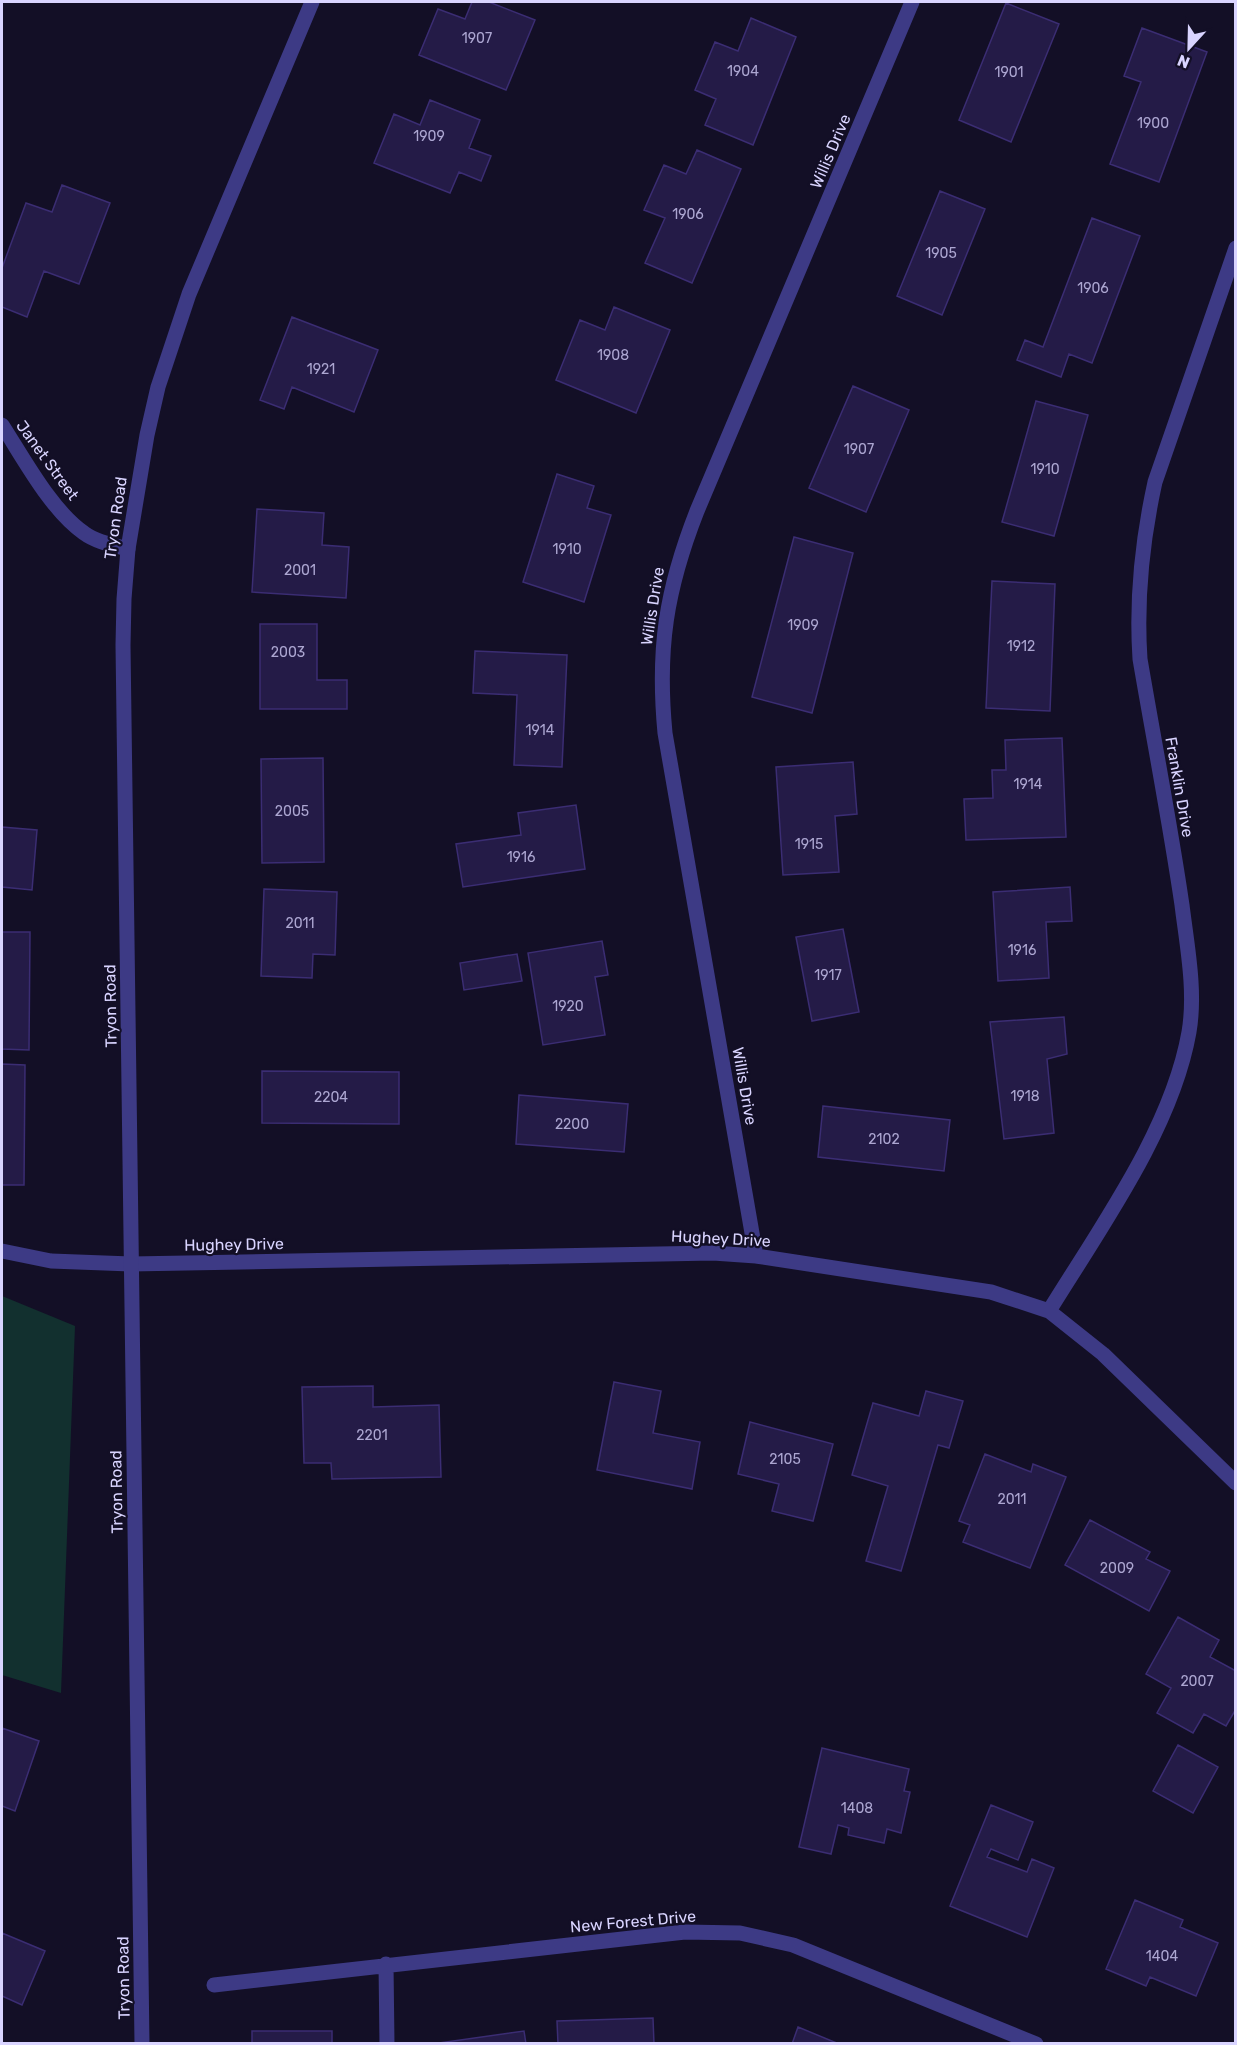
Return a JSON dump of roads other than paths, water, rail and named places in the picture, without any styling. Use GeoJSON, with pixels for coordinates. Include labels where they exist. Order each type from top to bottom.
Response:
{"type":"FeatureCollection","features":[{"type":"Feature","properties":{"kind":"street","name":"Tryon Road"},"geometry":{"type":"LineString","coordinates":[[142,2043],[123,645],[128,549],[147,435],[158,387],[174,337],[189,294],[312,2]]}},
{"type":"Feature","properties":{"kind":"street","name":"Willis Drive"},"geometry":{"type":"LineString","coordinates":[[756,1256],[665,733],[662,674],[665,618],[678,563],[697,511],[912,2]]}},
{"type":"Feature","properties":{"kind":"street","name":"Franklin Drive"},"geometry":{"type":"LineString","coordinates":[[1049,1311],[1146,1152],[1175,1082],[1189,1031],[1191,976],[1178,876],[1140,659],[1138,603],[1147,520],[1155,482],[1236,248]]}},
{"type":"Feature","properties":{"kind":"street","name":"Janet Street"},"geometry":{"type":"LineString","coordinates":[[2,425],[47,494],[72,522],[96,540],[128,549]]}},
{"type":"Feature","properties":{"kind":"street","name":"Hughey Drive"},"geometry":{"type":"LineString","coordinates":[[2,1251],[51,1261],[130,1264],[679,1253],[756,1256],[991,1292],[1049,1311],[1103,1354],[1236,1483]]}},
{"type":"Feature","properties":{"kind":"street","name":"New Forest Drive"},"geometry":{"type":"LineString","coordinates":[[214,1984],[685,1932],[740,1933],[793,1945],[1036,2043]]}},
{"type":"Feature","properties":{"kind":"street"},"geometry":{"type":"LineString","coordinates":[[386,1964],[387,2043]]}}]}
